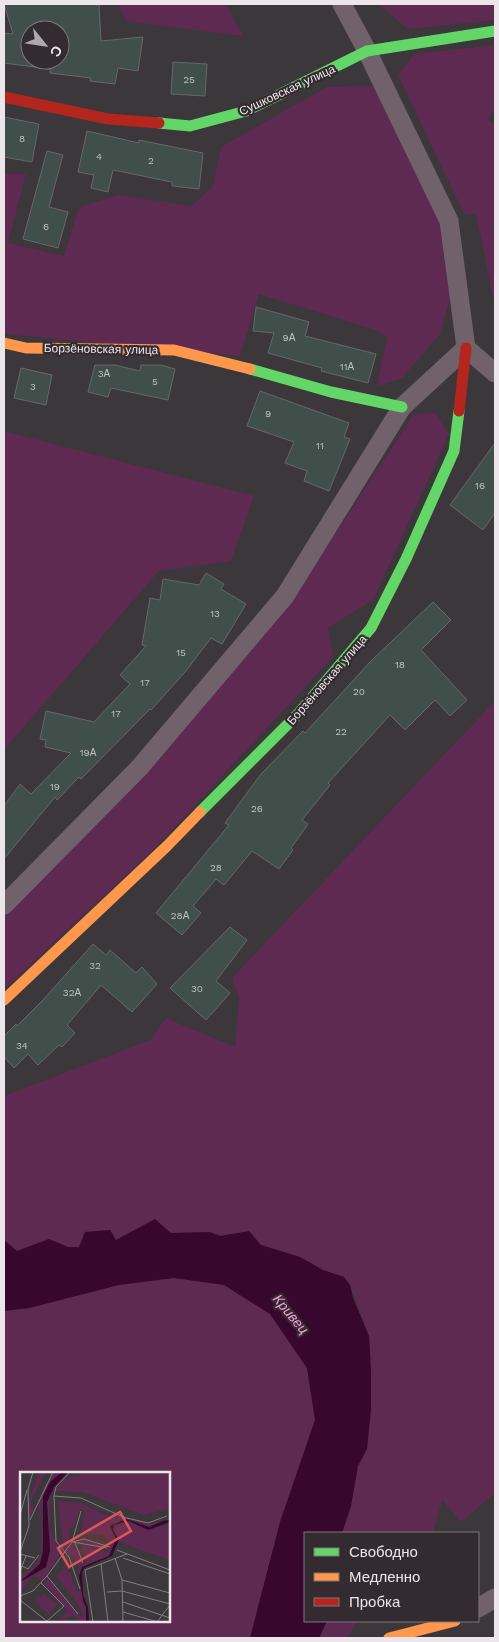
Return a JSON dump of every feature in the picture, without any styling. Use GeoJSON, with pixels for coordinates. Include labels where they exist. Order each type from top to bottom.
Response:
{"type":"FeatureCollection","features":[{"type":"Feature","properties":{"kind":"street"},"geometry":{"type":"LineString","coordinates":[[342,4],[368,51],[449,221],[466,348],[495,373]]}},
{"type":"Feature","properties":{"kind":"street","name":"Сушковская улица"},"geometry":{"type":"LineString","coordinates":[[4,97],[108,119],[190,126],[246,111],[368,51],[495,31]]}},
{"type":"Feature","properties":{"kind":"street","name":"Борзёновская улица"},"geometry":{"type":"LineString","coordinates":[[4,343],[26,348],[174,350],[331,392],[402,407]]}},
{"type":"Feature","properties":{"kind":"street"},"geometry":{"type":"LineString","coordinates":[[4,905],[140,767],[285,596],[402,407],[466,348]]}},
{"type":"Feature","properties":{"kind":"street","name":"Борзёновская улица"},"geometry":{"type":"LineString","coordinates":[[4,1000],[168,846],[298,714],[371,628],[406,559],[454,451],[466,348]]}},
{"type":"Feature","properties":{"kind":"street"},"geometry":{"type":"LineString","coordinates":[[479,1607],[495,1598]]}},
{"type":"Feature","properties":{"kind":"street"},"geometry":{"type":"LineString","coordinates":[[389,1638],[450,1622]]}},
{"type":"Feature","properties":{"kind":"shaded area"},"geometry":{"type":"Polygon","coordinates":[[[118,4],[226,4],[243,36],[126,21],[118,4]]]}},
{"type":"Feature","properties":{"kind":"shaded area"},"geometry":{"type":"Polygon","coordinates":[[[378,4],[495,4],[495,20],[408,29],[378,4]]]}},
{"type":"Feature","properties":{"kind":"shaded area"},"geometry":{"type":"Polygon","coordinates":[[[495,45],[495,108],[488,120],[495,125],[495,299],[476,214],[464,214],[398,75],[414,54],[495,45]]]}},
{"type":"Feature","properties":{"kind":"shaded area"},"geometry":{"type":"Polygon","coordinates":[[[374,86],[441,221],[451,295],[440,334],[402,378],[377,386],[387,337],[376,330],[259,294],[240,356],[4,334],[4,174],[26,174],[8,243],[64,256],[79,207],[118,195],[191,206],[213,187],[221,147],[327,87],[374,86]]]}},
{"type":"Feature","properties":{"kind":"shaded area"},"geometry":{"type":"Polygon","coordinates":[[[435,413],[449,434],[373,600],[328,628],[333,657],[156,847],[4,989],[4,915],[104,816],[293,598],[414,414],[435,413]]]}},
{"type":"Feature","properties":{"kind":"shaded area"},"geometry":{"type":"Polygon","coordinates":[[[4,431],[254,496],[231,561],[159,571],[4,750],[4,431]]]}},
{"type":"Feature","properties":{"kind":"shaded area"},"geometry":{"type":"Polygon","coordinates":[[[495,701],[495,1493],[461,1522],[442,1500],[433,1532],[342,1532],[351,1506],[358,1466],[367,1449],[371,1409],[369,1336],[350,1285],[344,1277],[323,1270],[300,1257],[261,1245],[249,1232],[220,1236],[210,1232],[171,1233],[116,1240],[110,1230],[85,1232],[79,1247],[68,1247],[49,1239],[17,1251],[4,1240],[4,1096],[150,1040],[166,1018],[235,1047],[239,998],[232,978],[495,701]]]}},
{"type":"Feature","properties":{"kind":"shaded area"},"geometry":{"type":"Polygon","coordinates":[[[174,1278],[224,1285],[270,1314],[307,1368],[315,1420],[280,1522],[250,1638],[4,1638],[4,1311],[29,1308],[119,1285],[174,1278]]]}},
{"type":"Feature","properties":{"kind":"shaded area"},"geometry":{"type":"Polygon","coordinates":[[[327,1622],[356,1622],[347,1638],[319,1638],[327,1622]]]}},
{"type":"Feature","properties":{"kind":"water","name":"Кривец"},"geometry":{"type":"Polygon","coordinates":[[[155,1219],[171,1233],[210,1232],[220,1236],[249,1231],[261,1245],[300,1257],[323,1270],[344,1277],[350,1285],[353,1298],[369,1336],[371,1409],[367,1449],[358,1466],[351,1506],[342,1532],[304,1532],[304,1622],[327,1622],[319,1638],[250,1638],[280,1522],[315,1420],[307,1368],[270,1314],[224,1285],[174,1278],[119,1285],[29,1308],[4,1311],[4,1240],[17,1251],[49,1239],[68,1247],[79,1247],[85,1232],[110,1230],[116,1240],[155,1219]]]}},
{"type":"Feature","properties":{"kind":"building"},"geometry":{"type":"Polygon","coordinates":[[[4,4],[99,4],[101,41],[143,37],[138,71],[118,68],[115,84],[90,81],[91,78],[50,73],[50,70],[70,70],[70,20],[20,20],[20,65],[4,63],[4,33],[13,34],[4,4]]]}},
{"type":"Feature","properties":{"kind":"building"},"geometry":{"type":"Polygon","coordinates":[[[173,62],[207,64],[205,96],[171,94],[173,62]]]}},
{"type":"Feature","properties":{"kind":"building"},"geometry":{"type":"Polygon","coordinates":[[[4,117],[39,124],[32,162],[4,157],[4,117]]]}},
{"type":"Feature","properties":{"kind":"building"},"geometry":{"type":"Polygon","coordinates":[[[87,131],[139,143],[139,140],[203,153],[199,189],[172,186],[172,182],[113,170],[108,192],[91,188],[94,175],[78,172],[87,131]]]}},
{"type":"Feature","properties":{"kind":"building"},"geometry":{"type":"Polygon","coordinates":[[[47,151],[63,155],[49,207],[68,212],[58,248],[23,239],[47,151]]]}},
{"type":"Feature","properties":{"kind":"building"},"geometry":{"type":"Polygon","coordinates":[[[256,307],[309,322],[305,336],[376,354],[368,383],[321,371],[322,368],[268,353],[274,333],[253,331],[256,307]]]}},
{"type":"Feature","properties":{"kind":"building"},"geometry":{"type":"Polygon","coordinates":[[[95,365],[115,365],[140,371],[141,365],[161,365],[175,369],[168,400],[111,388],[108,397],[88,392],[95,365]]]}},
{"type":"Feature","properties":{"kind":"building"},"geometry":{"type":"Polygon","coordinates":[[[21,368],[52,375],[46,405],[14,398],[21,368]]]}},
{"type":"Feature","properties":{"kind":"building"},"geometry":{"type":"Polygon","coordinates":[[[260,391],[349,423],[344,437],[350,439],[329,491],[304,481],[307,471],[285,463],[294,442],[247,426],[260,391]]]}},
{"type":"Feature","properties":{"kind":"building"},"geometry":{"type":"Polygon","coordinates":[[[495,443],[495,513],[483,530],[450,505],[495,443]]]}},
{"type":"Feature","properties":{"kind":"building"},"geometry":{"type":"Polygon","coordinates":[[[206,573],[224,584],[221,589],[246,604],[222,644],[211,638],[186,671],[151,710],[81,779],[79,777],[57,800],[55,797],[4,859],[4,806],[20,784],[31,794],[71,753],[45,747],[46,740],[40,739],[46,711],[94,722],[130,684],[120,675],[146,646],[142,645],[150,598],[160,600],[163,579],[199,585],[206,573]]]}},
{"type":"Feature","properties":{"kind":"building"},"geometry":{"type":"Polygon","coordinates":[[[433,602],[451,620],[421,650],[467,700],[450,716],[435,700],[405,730],[390,715],[328,783],[330,785],[302,820],[308,824],[279,869],[252,851],[224,885],[216,879],[193,906],[201,913],[182,935],[156,913],[229,825],[225,823],[261,774],[303,731],[305,733],[371,661],[433,602]]]}},
{"type":"Feature","properties":{"kind":"building"},"geometry":{"type":"Polygon","coordinates":[[[230,927],[247,940],[216,981],[230,993],[206,1020],[170,988],[230,927]]]}},
{"type":"Feature","properties":{"kind":"building"},"geometry":{"type":"Polygon","coordinates":[[[93,944],[106,955],[110,950],[136,973],[142,967],[157,984],[132,1012],[101,985],[67,1025],[75,1033],[62,1047],[59,1045],[38,1065],[28,1054],[14,1068],[4,1057],[4,1036],[43,1000],[93,944]]]}},
{"type":"Feature","properties":{"kind":"traffic: fast"},"geometry":{"type":"LineString","coordinates":[[159,123],[190,126],[246,111],[367,51],[495,31]]}},
{"type":"Feature","properties":{"kind":"traffic: fast"},"geometry":{"type":"LineString","coordinates":[[250,369],[331,392],[402,407]]}},
{"type":"Feature","properties":{"kind":"traffic: fast"},"geometry":{"type":"LineString","coordinates":[[200,812],[298,714],[371,628],[406,559],[454,451],[459,411]]}},
{"type":"Feature","properties":{"kind":"traffic: slow"},"geometry":{"type":"LineString","coordinates":[[4,343],[26,348],[174,350],[250,369]]}},
{"type":"Feature","properties":{"kind":"traffic: slow"},"geometry":{"type":"LineString","coordinates":[[4,1000],[167,846],[200,812]]}},
{"type":"Feature","properties":{"kind":"traffic: slow"},"geometry":{"type":"LineString","coordinates":[[389,1638],[451,1622]]}},
{"type":"Feature","properties":{"kind":"traffic: jam"},"geometry":{"type":"LineString","coordinates":[[4,97],[108,119],[159,123]]}},
{"type":"Feature","properties":{"kind":"traffic: jam"},"geometry":{"type":"LineString","coordinates":[[459,411],[466,348]]}}]}
